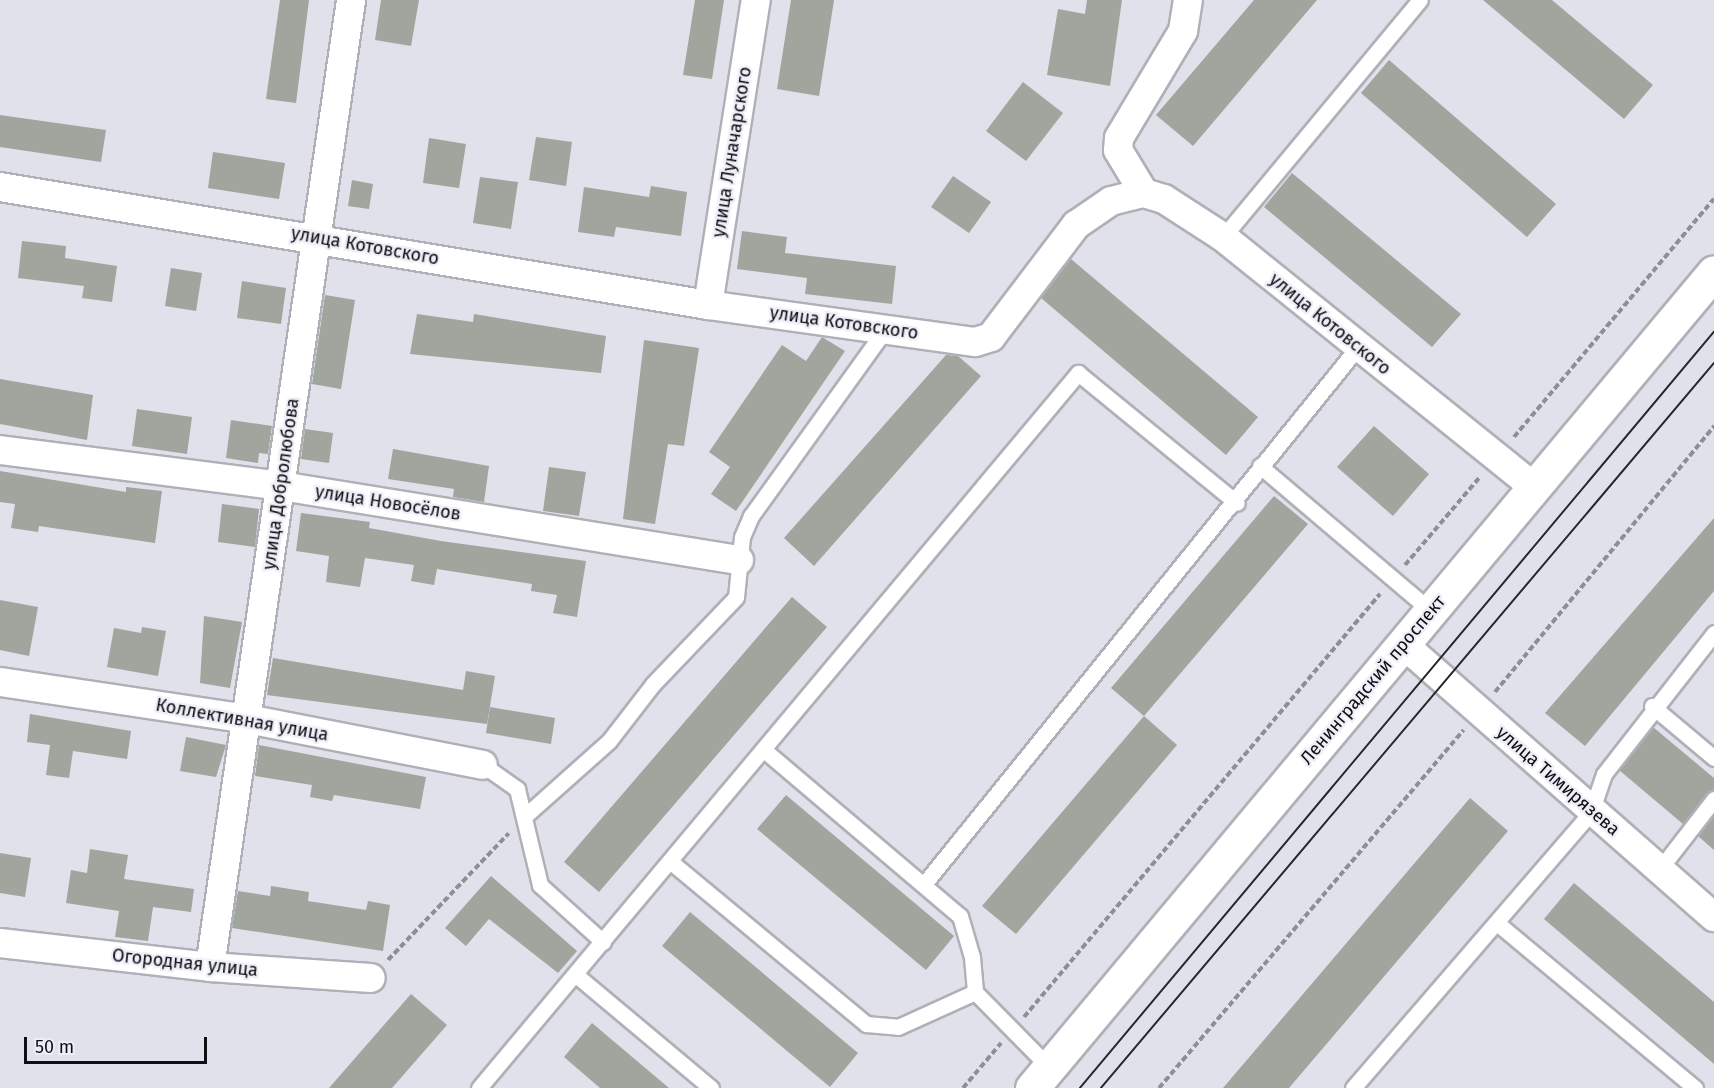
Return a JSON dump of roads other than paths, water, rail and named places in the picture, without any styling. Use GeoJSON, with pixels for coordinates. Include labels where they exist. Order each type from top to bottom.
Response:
{"type":"FeatureCollection","features":[{"type":"Feature","properties":{"kind":"main road","name":"Ленинградский проспект"},"geometry":{"type":"LineString","coordinates":[[1040,1077],[1714,272]]}},
{"type":"Feature","properties":{"kind":"street","name":"улица Добролюбова"},"geometry":{"type":"LineString","coordinates":[[210,967],[351,0]]}},
{"type":"Feature","properties":{"kind":"street","name":"улица Луначарского"},"geometry":{"type":"LineString","coordinates":[[708,305],[756,0]]}},
{"type":"Feature","properties":{"kind":"street"},"geometry":{"type":"LineString","coordinates":[[1144,193],[1118,150],[1119,138],[1183,31],[1188,0]]}},
{"type":"Feature","properties":{"kind":"street","name":"улица Котовского"},"geometry":{"type":"LineString","coordinates":[[0,187],[708,305],[975,342],[991,337],[1077,225],[1111,201],[1144,193],[1164,200],[1223,237],[1534,487]]}},
{"type":"Feature","properties":{"kind":"street","name":"улица Новосёлов"},"geometry":{"type":"LineString","coordinates":[[0,450],[281,486],[739,560]]}},
{"type":"Feature","properties":{"kind":"street","name":"улица Тимирязева"},"geometry":{"type":"LineString","coordinates":[[1403,644],[1591,812],[1714,916]]}},
{"type":"Feature","properties":{"kind":"street","name":"Коллективная улица"},"geometry":{"type":"LineString","coordinates":[[0,682],[247,719],[483,765]]}},
{"type":"Feature","properties":{"kind":"street","name":"Огородная улица"},"geometry":{"type":"LineString","coordinates":[[0,943],[210,967],[371,978]]}},
{"type":"Feature","properties":{"kind":"lane"},"geometry":{"type":"LineString","coordinates":[[1223,237],[1420,0]]}},
{"type":"Feature","properties":{"kind":"lane"},"geometry":{"type":"LineString","coordinates":[[526,815],[609,741],[653,684],[722,615],[736,597],[739,560],[751,516],[886,328]]}},
{"type":"Feature","properties":{"kind":"lane"},"geometry":{"type":"LineString","coordinates":[[924,884],[1237,503],[1260,466],[1358,347]]}},
{"type":"Feature","properties":{"kind":"lane"},"geometry":{"type":"LineString","coordinates":[[479,1088],[671,862],[1078,373],[1237,503]]}},
{"type":"Feature","properties":{"kind":"lane"},"geometry":{"type":"LineString","coordinates":[[1260,466],[1431,611]]}},
{"type":"Feature","properties":{"kind":"lane"},"geometry":{"type":"LineString","coordinates":[[1353,1088],[1591,812],[1604,774],[1652,706],[1714,633]]}},
{"type":"Feature","properties":{"kind":"lane"},"geometry":{"type":"LineString","coordinates":[[1652,706],[1714,758]]}},
{"type":"Feature","properties":{"kind":"lane"},"geometry":{"type":"LineString","coordinates":[[764,750],[960,916],[972,957],[975,992],[1012,1030],[1040,1077]]}},
{"type":"Feature","properties":{"kind":"lane"},"geometry":{"type":"LineString","coordinates":[[483,765],[517,789],[526,815],[540,885],[603,942]]}},
{"type":"Feature","properties":{"kind":"lane"},"geometry":{"type":"LineString","coordinates":[[1659,870],[1714,800]]}},
{"type":"Feature","properties":{"kind":"lane"},"geometry":{"type":"LineString","coordinates":[[671,862],[866,1024],[898,1027],[975,992]]}},
{"type":"Feature","properties":{"kind":"lane"},"geometry":{"type":"LineString","coordinates":[[1497,923],[1695,1088]]}},
{"type":"Feature","properties":{"kind":"lane"},"geometry":{"type":"LineString","coordinates":[[576,975],[711,1088]]}},
{"type":"Feature","properties":{"kind":"tram line"},"geometry":{"type":"LineString","coordinates":[[1080,1088],[1714,332]]}},
{"type":"Feature","properties":{"kind":"tram line"},"geometry":{"type":"LineString","coordinates":[[1101,1088],[1714,363]]}}]}
